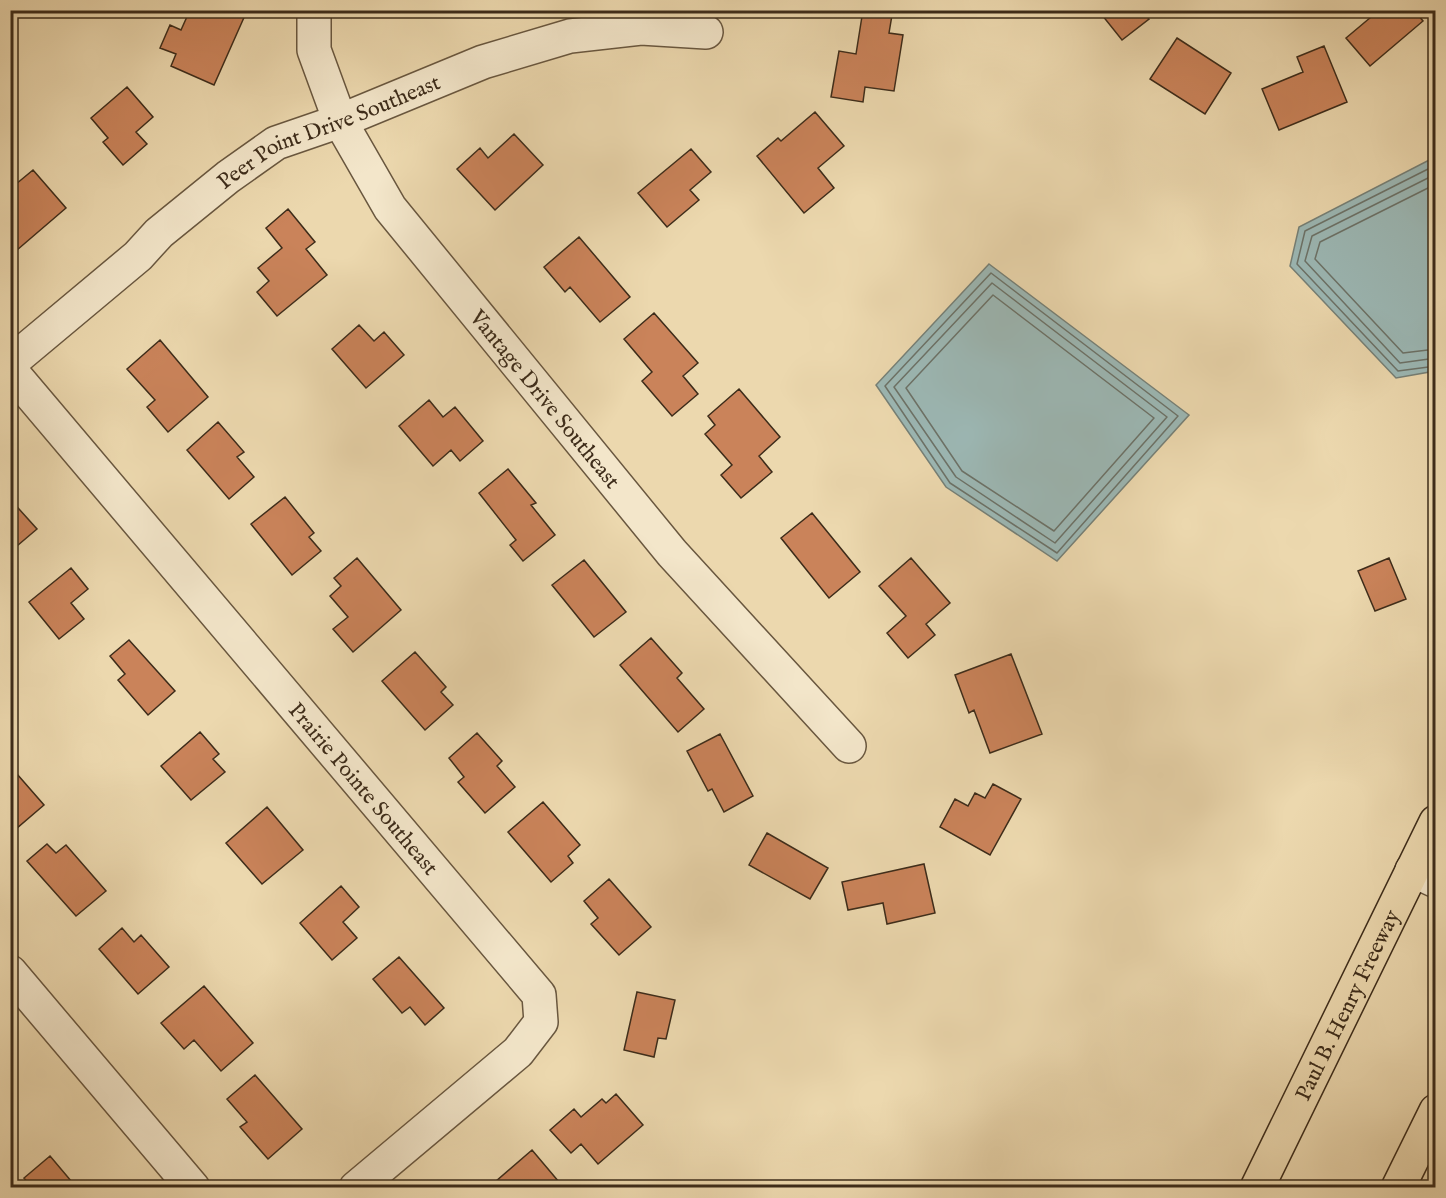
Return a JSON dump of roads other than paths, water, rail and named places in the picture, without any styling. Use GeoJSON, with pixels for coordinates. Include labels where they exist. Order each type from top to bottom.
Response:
{"type":"FeatureCollection","features":[{"type":"Feature","properties":{"kind":"highway","name":"Paul B. Henry Freeway"},"geometry":{"type":"LineString","coordinates":[[1257,1188],[1424,876],[1436,822]]}},
{"type":"Feature","properties":{"kind":"highway"},"geometry":{"type":"LineString","coordinates":[[1398,1188],[1436,1111]]}},
{"type":"Feature","properties":{"kind":"street","name":"Vantage Drive Southeast"},"geometry":{"type":"LineString","coordinates":[[314,10],[314,50],[339,121],[390,208],[672,553],[849,746]]}},
{"type":"Feature","properties":{"kind":"street","name":"Peer Point Drive Southeast"},"geometry":{"type":"LineString","coordinates":[[10,363],[138,256],[159,233],[228,177],[276,143],[339,121],[483,62],[570,36],[641,28],[706,32]]}},
{"type":"Feature","properties":{"kind":"street","name":"Prairie Pointe Southeast"},"geometry":{"type":"LineString","coordinates":[[10,370],[538,995],[540,1022],[518,1052],[356,1188]]}},
{"type":"Feature","properties":{"kind":"street"},"geometry":{"type":"LineString","coordinates":[[10,972],[193,1188]]}},
{"type":"Feature","properties":{"kind":"water"},"geometry":{"type":"Polygon","coordinates":[[[1435,157],[1435,371],[1396,378],[1290,266],[1299,227],[1435,157]]]}},
{"type":"Feature","properties":{"kind":"water"},"geometry":{"type":"Polygon","coordinates":[[[989,264],[1189,415],[1057,561],[946,487],[876,385],[989,264]]]}}]}
